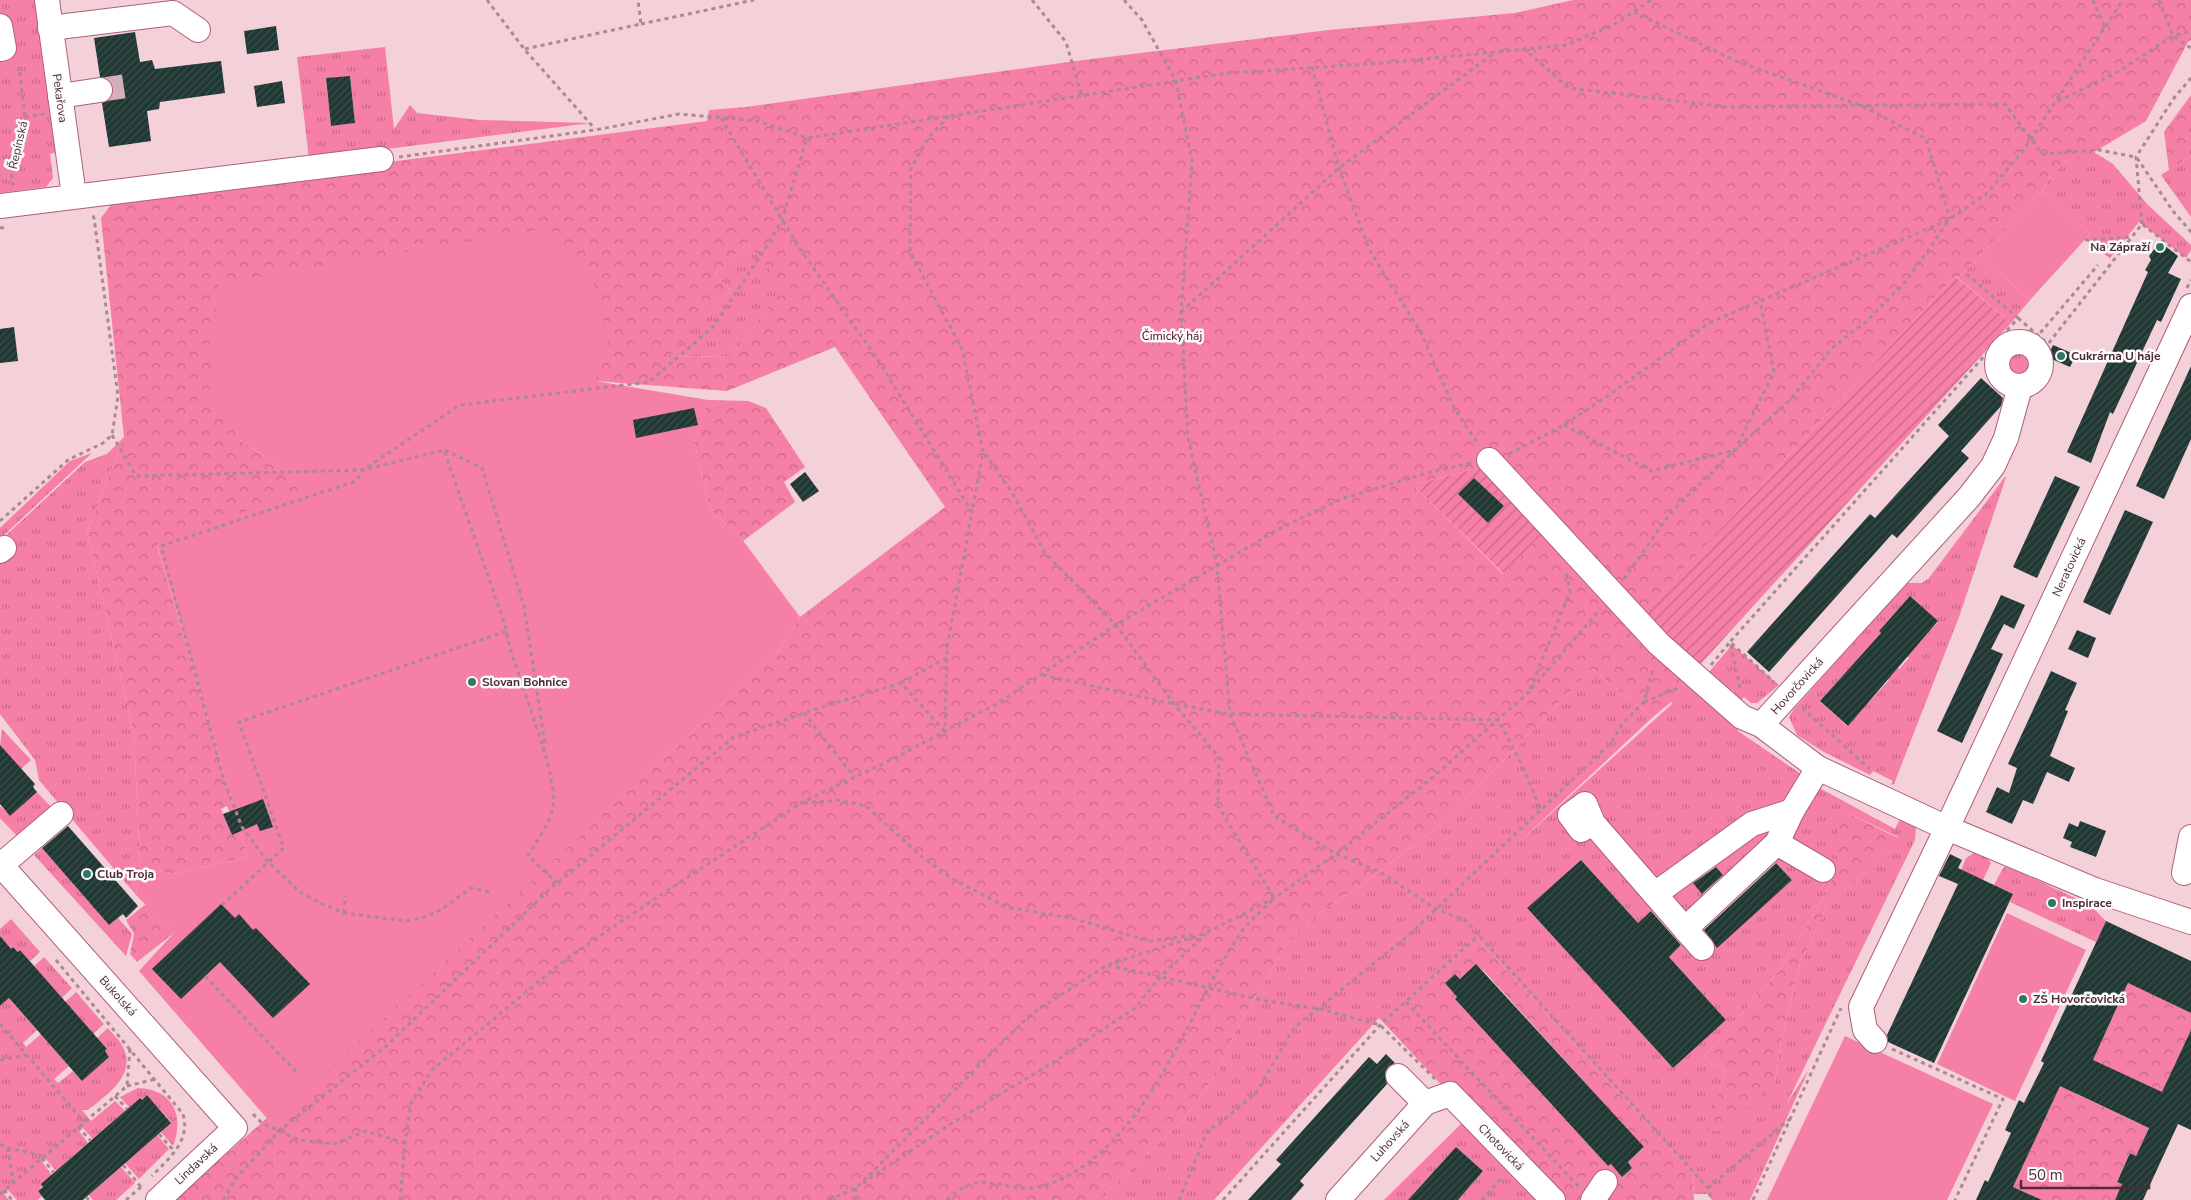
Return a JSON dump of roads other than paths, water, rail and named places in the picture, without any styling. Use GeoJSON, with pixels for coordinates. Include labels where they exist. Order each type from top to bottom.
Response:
{"type":"FeatureCollection","features":[{"type":"Feature","properties":{"kind":"street","name":"Pekařova"},"geometry":{"type":"LineString","coordinates":[[47,0],[56,105],[74,196]]}},
{"type":"Feature","properties":{"kind":"street"},"geometry":{"type":"LineString","coordinates":[[50,28],[173,13],[198,30]]}},
{"type":"Feature","properties":{"kind":"street"},"geometry":{"type":"LineString","coordinates":[[0,26],[4,48],[0,50]]}},
{"type":"Feature","properties":{"kind":"street"},"geometry":{"type":"LineString","coordinates":[[56,105],[100,90]]}},
{"type":"Feature","properties":{"kind":"street"},"geometry":{"type":"LineString","coordinates":[[7,200],[74,196],[381,159]]}},
{"type":"Feature","properties":{"kind":"street","name":"Neratovická"},"geometry":{"type":"LineString","coordinates":[[1875,1041],[1864,1030],[1860,1007],[1947,828],[2191,306]]}},
{"type":"Feature","properties":{"kind":"street"},"geometry":{"type":"LineString","coordinates":[[2039,341],[2040,370],[2034,381],[2020,386],[2008,384],[2002,379],[1996,366],[1997,358],[2007,345],[2039,341]]}},
{"type":"Feature","properties":{"kind":"street","name":"Hovorčovická"},"geometry":{"type":"LineString","coordinates":[[2020,386],[2006,438],[1987,474],[1969,497],[1761,726],[1818,768],[1947,828],[2094,890],[2191,922]]}},
{"type":"Feature","properties":{"kind":"street"},"geometry":{"type":"LineString","coordinates":[[1489,460],[1660,644],[1742,717],[1761,726]]}},
{"type":"Feature","properties":{"kind":"street"},"geometry":{"type":"LineString","coordinates":[[1685,929],[1777,844],[1792,811],[1818,768]]}},
{"type":"Feature","properties":{"kind":"street"},"geometry":{"type":"LineString","coordinates":[[1655,894],[1752,824],[1792,811]]}},
{"type":"Feature","properties":{"kind":"street"},"geometry":{"type":"LineString","coordinates":[[0,864],[61,814]]}},
{"type":"Feature","properties":{"kind":"street"},"geometry":{"type":"LineString","coordinates":[[1593,823],[1702,948]]}},
{"type":"Feature","properties":{"kind":"street"},"geometry":{"type":"LineString","coordinates":[[2184,874],[2191,837]]}},
{"type":"Feature","properties":{"kind":"street"},"geometry":{"type":"LineString","coordinates":[[1777,844],[1823,870]]}},
{"type":"Feature","properties":{"kind":"street","name":"Bukolská"},"geometry":{"type":"LineString","coordinates":[[0,864],[244,1121]]}},
{"type":"Feature","properties":{"kind":"street"},"geometry":{"type":"LineString","coordinates":[[1398,1076],[1425,1103]]}},
{"type":"Feature","properties":{"kind":"street","name":"Luhovská"},"geometry":{"type":"LineString","coordinates":[[1338,1200],[1425,1103],[1450,1094]]}},
{"type":"Feature","properties":{"kind":"street","name":"Chotovická"},"geometry":{"type":"LineString","coordinates":[[1450,1094],[1552,1200]]}},
{"type":"Feature","properties":{"kind":"street","name":"Lindavská"},"geometry":{"type":"LineString","coordinates":[[149,1193],[244,1121]]}},
{"type":"Feature","properties":{"kind":"tunnel"},"geometry":{"type":"LineString","coordinates":[[100,90],[127,86]]}},
{"type":"Feature","properties":{"kind":"place","name":"Na Zápraží"},"geometry":{"type":"Point","coordinates":[2160,247]}},
{"type":"Feature","properties":{"kind":"place","name":"Cukrárna U háje"},"geometry":{"type":"Point","coordinates":[2061,356]}},
{"type":"Feature","properties":{"kind":"place","name":"Slovan Bohnice"},"geometry":{"type":"Point","coordinates":[472,682]}},
{"type":"Feature","properties":{"kind":"place","name":"Club Troja"},"geometry":{"type":"Point","coordinates":[87,874]}},
{"type":"Feature","properties":{"kind":"place","name":"Inspirace"},"geometry":{"type":"Point","coordinates":[2052,903]}},
{"type":"Feature","properties":{"kind":"place","name":"ZŠ Hovorčovická"},"geometry":{"type":"Point","coordinates":[2023,999]}},
{"type":"Feature","properties":{"kind":"park label","name":"Čimický háj"},"geometry":{"type":"Point","coordinates":[1172,336]}}]}
